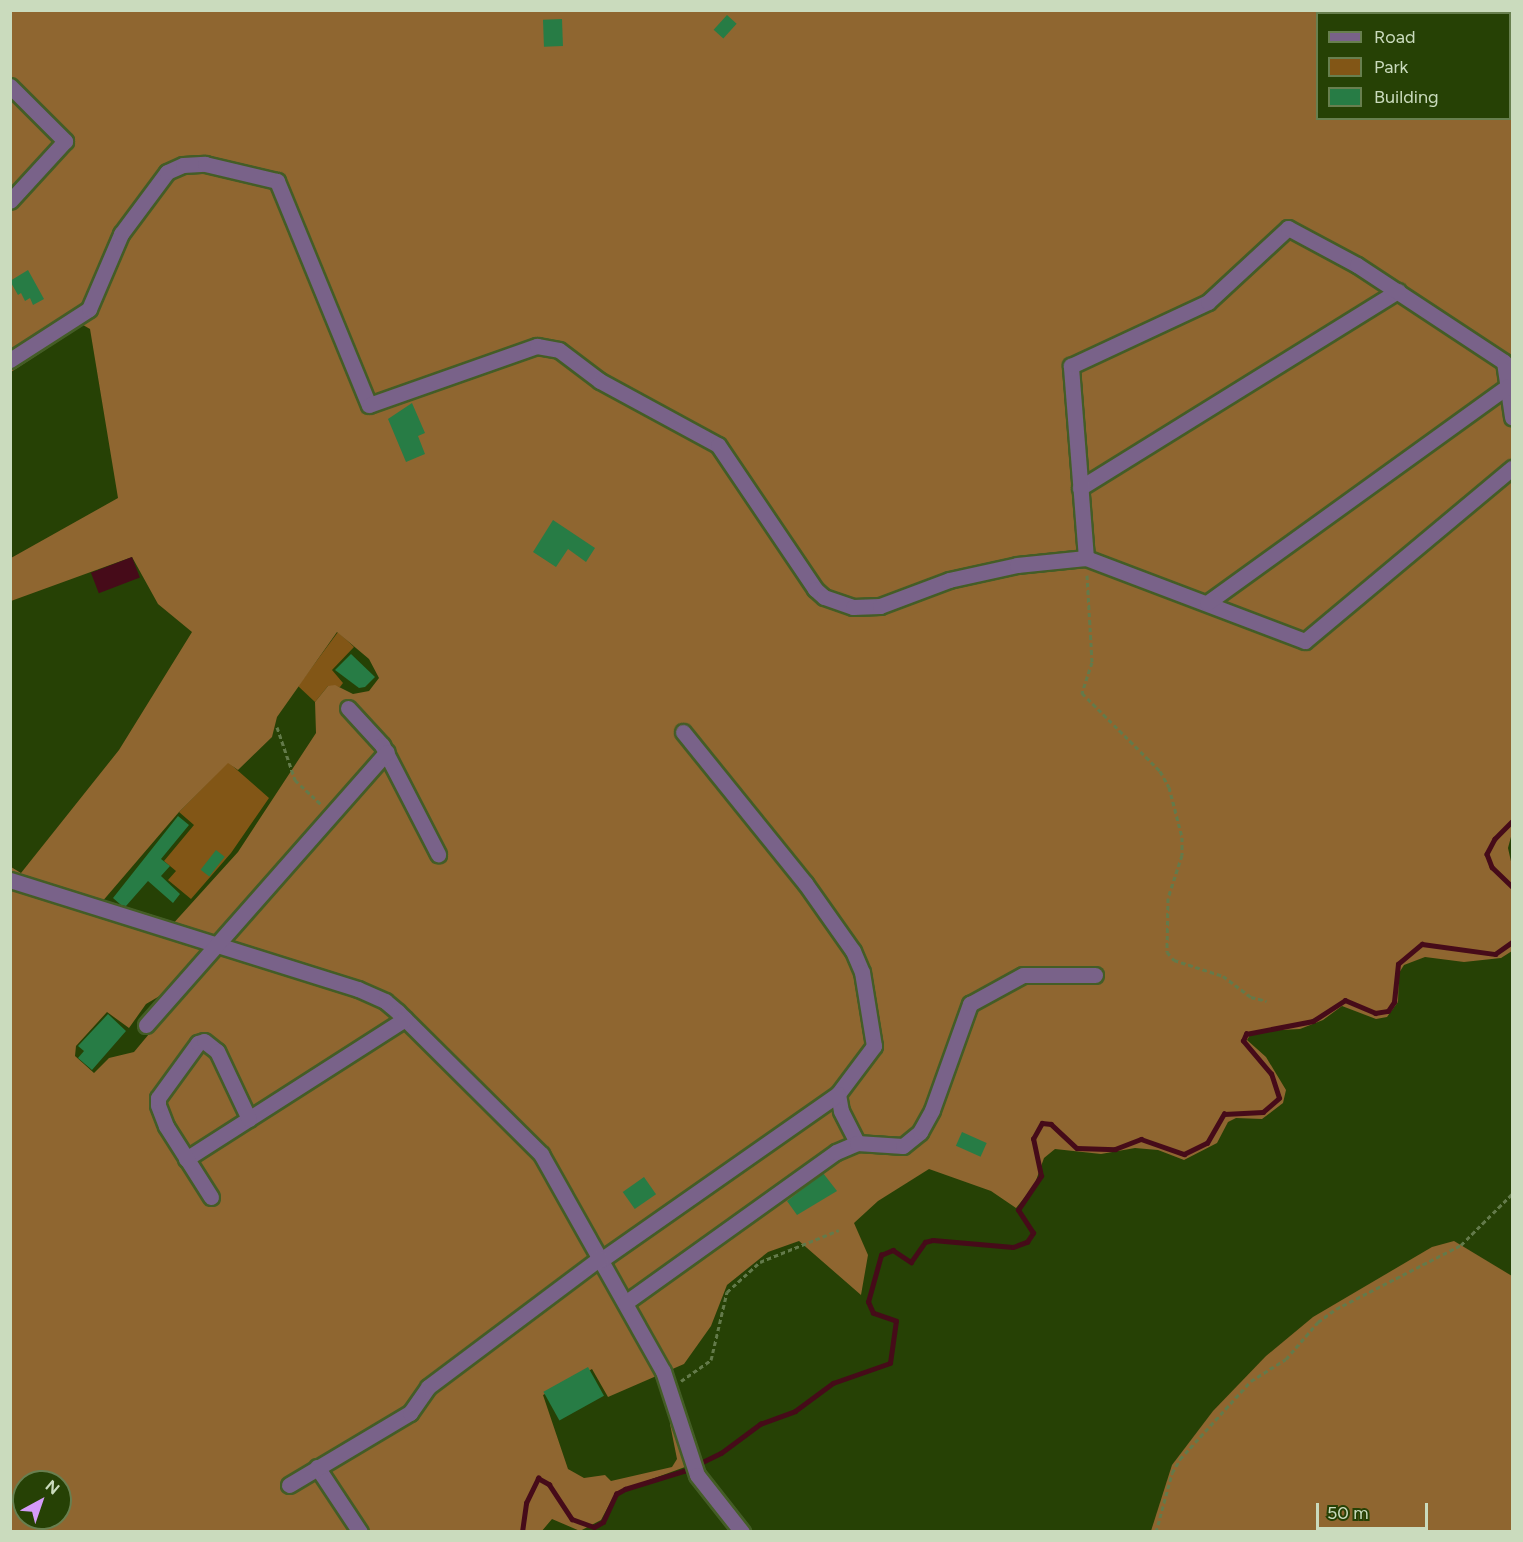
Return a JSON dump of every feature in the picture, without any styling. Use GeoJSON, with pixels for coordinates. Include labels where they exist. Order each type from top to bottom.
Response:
{"type":"FeatureCollection","features":[{"type":"Feature","properties":{"kind":"street"},"geometry":{"type":"LineString","coordinates":[[10,86],[65,141],[10,201]]}},
{"type":"Feature","properties":{"kind":"street"},"geometry":{"type":"LineString","coordinates":[[10,360],[89,309],[121,234],[167,172],[183,165],[205,164],[277,181],[369,405],[530,348],[548,346],[559,350],[600,381],[718,445],[814,589],[824,597],[853,608],[880,606],[949,580],[1017,565],[1086,558],[1305,640],[1512,468]]}},
{"type":"Feature","properties":{"kind":"street"},"geometry":{"type":"LineString","coordinates":[[1086,558],[1071,366],[1208,302],[1288,228],[1398,291],[1504,362],[1512,417]]}},
{"type":"Feature","properties":{"kind":"street"},"geometry":{"type":"LineString","coordinates":[[1080,488],[1398,291]]}},
{"type":"Feature","properties":{"kind":"street"},"geometry":{"type":"LineString","coordinates":[[1207,603],[1508,386]]}},
{"type":"Feature","properties":{"kind":"street"},"geometry":{"type":"LineString","coordinates":[[348,708],[387,752],[438,854]]}},
{"type":"Feature","properties":{"kind":"street"},"geometry":{"type":"LineString","coordinates":[[289,1485],[410,1413],[428,1387],[601,1259],[838,1094],[874,1046],[862,972],[853,951],[805,883],[683,732]]}},
{"type":"Feature","properties":{"kind":"street"},"geometry":{"type":"LineString","coordinates":[[146,1024],[387,752]]}},
{"type":"Feature","properties":{"kind":"street"},"geometry":{"type":"LineString","coordinates":[[10,880],[358,989],[385,1001],[527,1136],[552,1172],[668,1386],[697,1475],[742,1532]]}},
{"type":"Feature","properties":{"kind":"street"},"geometry":{"type":"LineString","coordinates":[[625,1303],[784,1188],[857,1143],[903,1146],[924,1127],[970,1004],[1023,975],[1095,975]]}},
{"type":"Feature","properties":{"kind":"street"},"geometry":{"type":"LineString","coordinates":[[186,1159],[405,1019]]}},
{"type":"Feature","properties":{"kind":"street"},"geometry":{"type":"LineString","coordinates":[[211,1197],[166,1126],[158,1098],[198,1043],[204,1041],[216,1051],[249,1119]]}},
{"type":"Feature","properties":{"kind":"street"},"geometry":{"type":"LineString","coordinates":[[838,1094],[841,1111],[857,1143]]}},
{"type":"Feature","properties":{"kind":"street"},"geometry":{"type":"LineString","coordinates":[[317,1467],[360,1532]]}},
{"type":"Feature","properties":{"kind":"path"},"geometry":{"type":"LineString","coordinates":[[1086,558],[1092,662],[1082,693],[1160,771],[1169,787],[1182,837],[1182,855],[1168,898],[1167,952],[1174,960],[1223,976],[1251,997],[1267,1001]]}},
{"type":"Feature","properties":{"kind":"path"},"geometry":{"type":"LineString","coordinates":[[277,727],[295,780],[332,814]]}},
{"type":"Feature","properties":{"kind":"path"},"geometry":{"type":"LineString","coordinates":[[1156,1532],[1172,1473],[1180,1459],[1251,1381],[1286,1359],[1318,1322],[1336,1309],[1461,1245],[1512,1194]]}},
{"type":"Feature","properties":{"kind":"path"},"geometry":{"type":"LineString","coordinates":[[668,1386],[695,1374],[711,1360],[727,1292],[760,1262],[839,1230]]}},
{"type":"Feature","properties":{"kind":"green space"},"geometry":{"type":"Polygon","coordinates":[[[338,632],[354,647],[332,670],[343,683],[340,687],[328,686],[315,702],[298,686],[338,632]]]}},
{"type":"Feature","properties":{"kind":"green space"},"geometry":{"type":"Polygon","coordinates":[[[228,762],[269,798],[231,853],[191,899],[168,880],[176,871],[164,861],[194,825],[179,812],[228,762]]]}},
{"type":"Feature","properties":{"kind":"shaded area"},"geometry":{"type":"Polygon","coordinates":[[[11,11],[1512,11],[1512,833],[1508,848],[1512,866],[1512,951],[1501,958],[1464,962],[1425,957],[1404,965],[1399,973],[1398,1002],[1387,1017],[1376,1019],[1342,1006],[1323,1020],[1300,1029],[1260,1031],[1250,1035],[1247,1040],[1266,1057],[1286,1090],[1283,1103],[1262,1119],[1236,1118],[1228,1122],[1217,1143],[1184,1160],[1158,1150],[1135,1148],[1101,1154],[1055,1149],[1044,1158],[1034,1186],[1016,1208],[991,1191],[929,1169],[878,1201],[854,1223],[868,1255],[861,1295],[799,1241],[768,1252],[727,1285],[711,1326],[684,1364],[608,1397],[592,1369],[543,1395],[568,1469],[584,1478],[605,1475],[611,1481],[672,1467],[677,1459],[670,1424],[673,1423],[685,1467],[616,1492],[601,1520],[580,1531],[552,1519],[541,1532],[11,1531],[11,867],[21,873],[119,750],[192,632],[158,604],[132,557],[11,601],[11,558],[118,498],[90,329],[83,325],[11,372],[11,11]],[[337,632],[277,717],[272,737],[238,770],[228,763],[179,812],[101,903],[171,926],[238,852],[316,733],[315,702],[328,686],[335,685],[353,694],[369,691],[379,678],[369,659],[337,632]],[[163,994],[146,1004],[129,1028],[107,1012],[76,1046],[75,1056],[94,1073],[109,1058],[134,1052],[164,1016],[171,1000],[163,994]]]}},
{"type":"Feature","properties":{"kind":"shaded area"},"geometry":{"type":"Polygon","coordinates":[[[132,557],[140,578],[99,593],[91,573],[132,557]]]}},
{"type":"Feature","properties":{"kind":"shaded area"},"geometry":{"type":"Polygon","coordinates":[[[1454,1241],[1512,1276],[1512,1531],[1151,1531],[1172,1465],[1213,1411],[1266,1356],[1313,1317],[1432,1247],[1454,1241]]]}},
{"type":"Feature","properties":{"kind":"building"},"geometry":{"type":"Polygon","coordinates":[[[727,15],[737,24],[723,39],[714,30],[727,15]]]}},
{"type":"Feature","properties":{"kind":"building"},"geometry":{"type":"Polygon","coordinates":[[[562,19],[563,46],[544,47],[543,20],[562,19]]]}},
{"type":"Feature","properties":{"kind":"building"},"geometry":{"type":"Polygon","coordinates":[[[28,270],[44,299],[33,305],[30,298],[25,301],[21,293],[18,295],[10,281],[28,270]]]}},
{"type":"Feature","properties":{"kind":"building"},"geometry":{"type":"Polygon","coordinates":[[[412,403],[425,433],[418,436],[425,454],[406,462],[388,419],[412,403]]]}},
{"type":"Feature","properties":{"kind":"building"},"geometry":{"type":"Polygon","coordinates":[[[553,520],[595,548],[586,562],[568,549],[556,567],[533,552],[553,520]]]}},
{"type":"Feature","properties":{"kind":"building"},"geometry":{"type":"Polygon","coordinates":[[[351,654],[375,677],[365,687],[359,688],[335,670],[351,654]]]}},
{"type":"Feature","properties":{"kind":"building"},"geometry":{"type":"Polygon","coordinates":[[[178,816],[189,825],[161,859],[170,866],[161,876],[180,894],[173,903],[148,881],[126,906],[121,905],[113,898],[178,816]]]}},
{"type":"Feature","properties":{"kind":"building"},"geometry":{"type":"Polygon","coordinates":[[[216,850],[225,857],[209,876],[201,870],[216,850]]]}},
{"type":"Feature","properties":{"kind":"building"},"geometry":{"type":"Polygon","coordinates":[[[108,1014],[126,1031],[92,1070],[78,1058],[84,1051],[78,1046],[108,1014]]]}},
{"type":"Feature","properties":{"kind":"building"},"geometry":{"type":"Polygon","coordinates":[[[962,1132],[987,1143],[981,1157],[956,1146],[962,1132]]]}},
{"type":"Feature","properties":{"kind":"building"},"geometry":{"type":"Polygon","coordinates":[[[823,1173],[837,1191],[797,1215],[787,1201],[823,1173]]]}},
{"type":"Feature","properties":{"kind":"building"},"geometry":{"type":"Polygon","coordinates":[[[644,1177],[656,1194],[635,1209],[623,1192],[644,1177]]]}},
{"type":"Feature","properties":{"kind":"building"},"geometry":{"type":"Polygon","coordinates":[[[588,1367],[604,1396],[559,1421],[543,1392],[588,1367]]]}},
{"type":"Feature","properties":{"kind":"waterway"},"geometry":{"type":"LineString","coordinates":[[1512,822],[1495,839],[1487,854],[1492,867],[1512,886]]}},
{"type":"Feature","properties":{"kind":"waterway"},"geometry":{"type":"LineString","coordinates":[[522,1532],[526,1503],[538,1478],[549,1484],[572,1519],[594,1527],[603,1522],[616,1494],[625,1489],[684,1471],[721,1453],[760,1424],[795,1411],[833,1383],[890,1363],[896,1321],[873,1313],[868,1302],[881,1255],[893,1250],[911,1262],[925,1242],[933,1240],[1013,1247],[1027,1242],[1033,1233],[1018,1210],[1041,1176],[1033,1139],[1042,1123],[1051,1124],[1077,1148],[1115,1149],[1141,1139],[1184,1154],[1207,1143],[1224,1114],[1263,1112],[1279,1098],[1271,1074],[1243,1041],[1246,1034],[1313,1021],[1345,1000],[1375,1013],[1388,1011],[1394,1002],[1398,964],[1422,944],[1495,954],[1512,942]]}}]}
